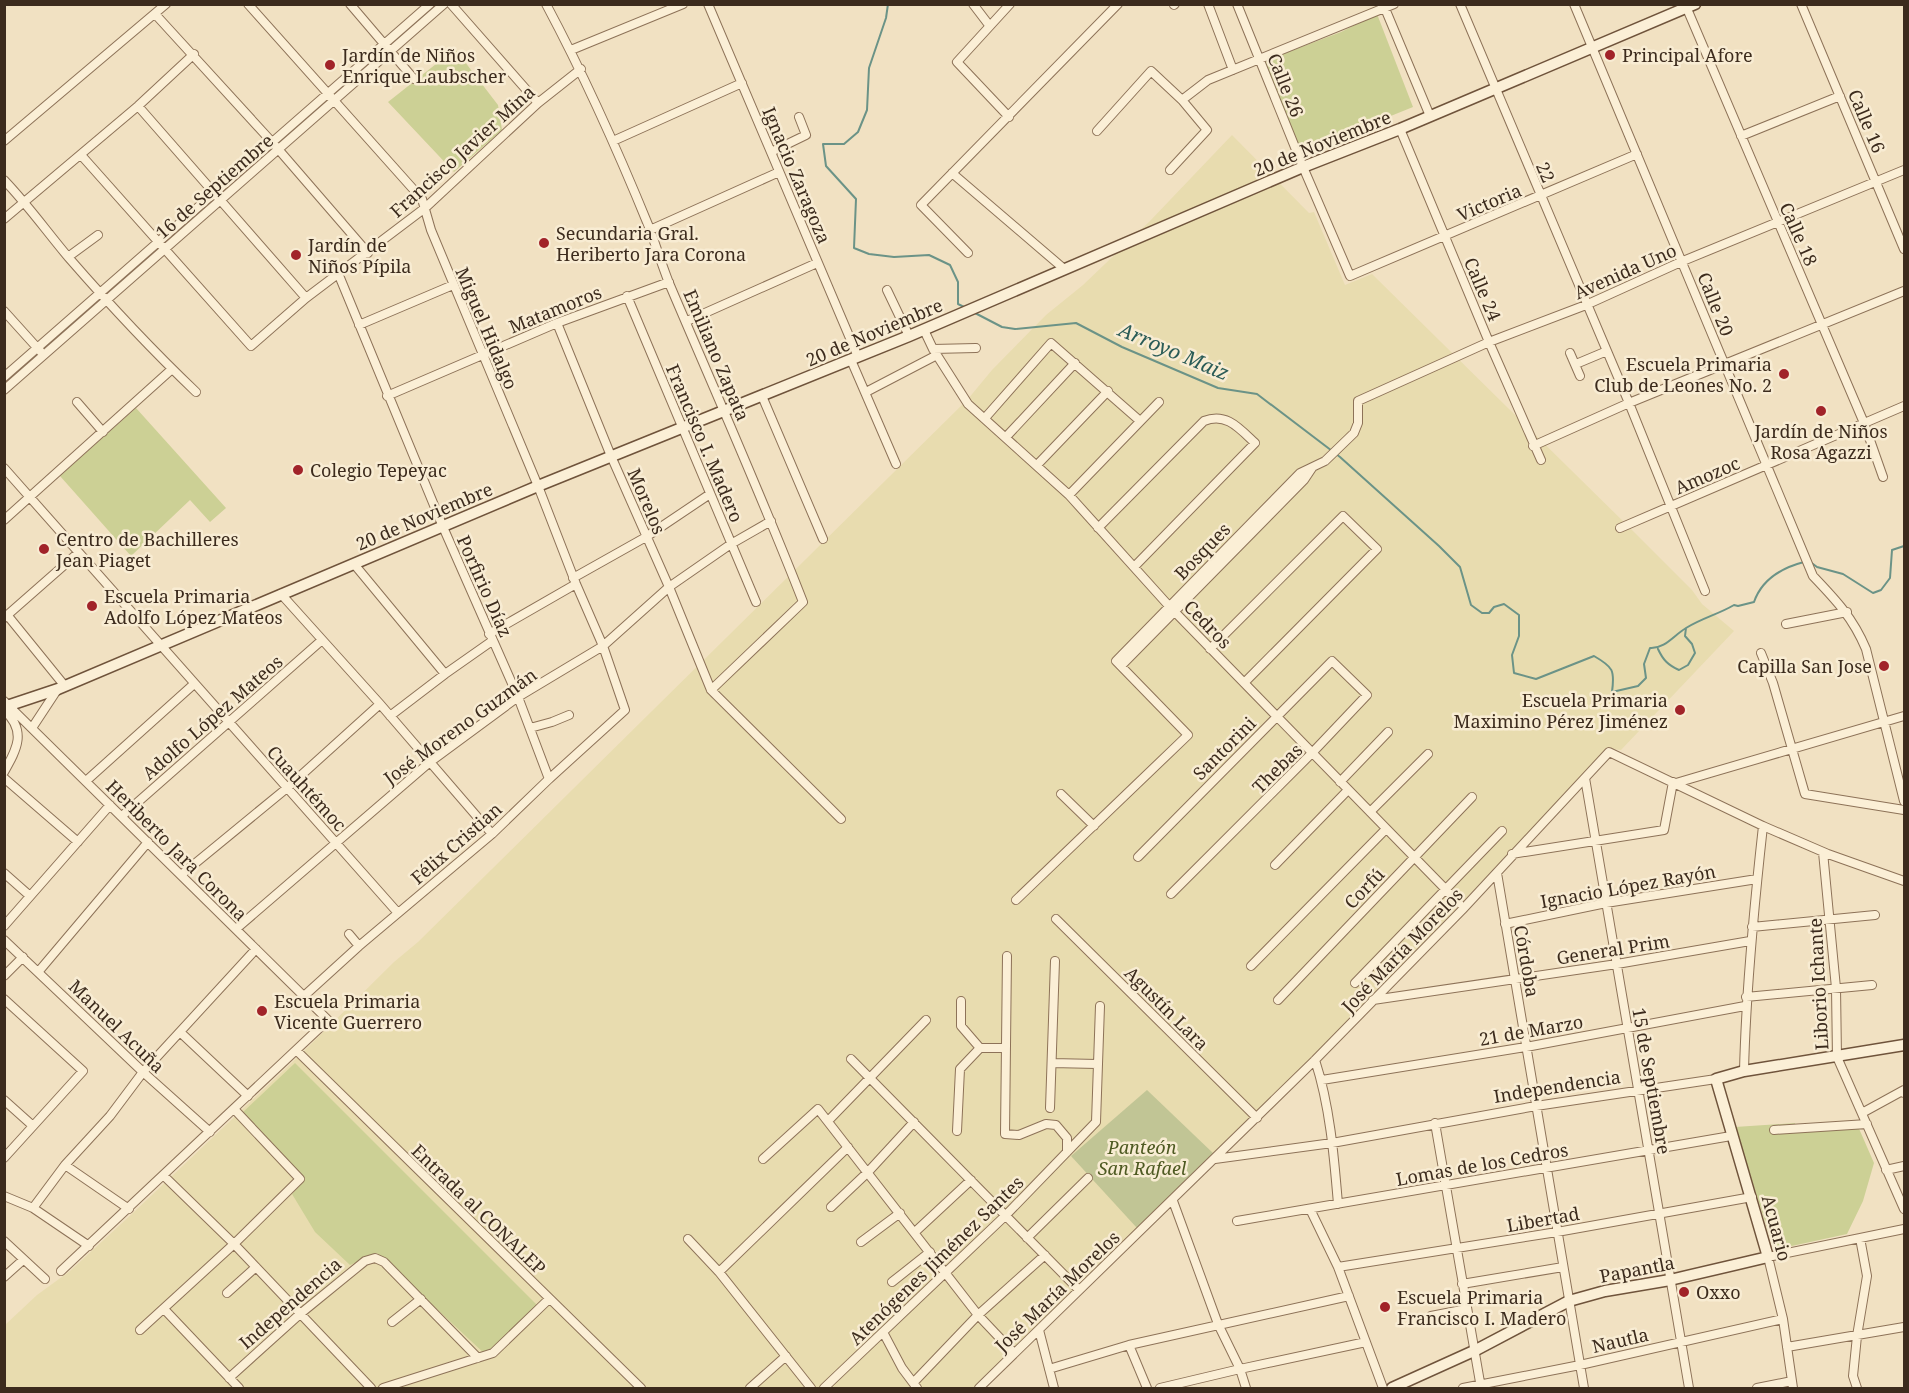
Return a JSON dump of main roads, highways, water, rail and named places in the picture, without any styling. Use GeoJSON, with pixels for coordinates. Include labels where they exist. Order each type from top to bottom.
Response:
{"type":"FeatureCollection","features":[{"type":"Feature","properties":{"kind":"main road","name":"20 de Noviembre"},"geometry":{"type":"LineString","coordinates":[[6,706],[61,687],[538,486],[924,330],[1063,268],[1303,167],[1400,129],[1689,6]]}},
{"type":"Feature","properties":{"kind":"main road","name":"Independencia"},"geometry":{"type":"LineString","coordinates":[[1716,1078],[1744,1071],[1905,1046]]}},
{"type":"Feature","properties":{"kind":"main road","name":"Acuario"},"geometry":{"type":"LineString","coordinates":[[1716,1078],[1768,1257]]}},
{"type":"Feature","properties":{"kind":"main road","name":"Papantla"},"geometry":{"type":"LineString","coordinates":[[1392,1389],[1476,1350],[1569,1301],[1605,1291],[1670,1280],[1768,1257]]}},
{"type":"Feature","properties":{"kind":"waterway","name":"Arroyo Maiz"},"geometry":{"type":"LineString","coordinates":[[888,4],[886,18],[869,68],[867,110],[858,132],[844,144],[823,144],[826,166],[856,199],[854,248],[869,254],[894,257],[929,255],[950,265],[958,282],[958,304],[964,307]]}},
{"type":"Feature","properties":{"kind":"waterway","name":"Arroyo Maiz"},"geometry":{"type":"LineString","coordinates":[[975,313],[1002,327],[1015,329],[1076,323],[1122,347],[1218,388],[1257,394],[1340,457],[1439,546],[1460,567],[1471,605],[1482,613],[1489,613],[1494,607],[1504,604],[1519,615],[1519,636],[1512,655],[1514,673],[1536,679],[1594,656],[1609,666],[1613,674],[1612,692],[1638,686],[1646,678],[1644,664],[1650,648],[1665,644],[1692,625],[1734,605],[1754,602],[1762,587],[1773,576],[1804,562]]}},
{"type":"Feature","properties":{"kind":"waterway","name":"Arroyo Maiz"},"geometry":{"type":"LineString","coordinates":[[1809,561],[1817,567],[1843,574],[1873,593],[1881,590],[1890,578],[1892,550],[1904,546]]}},
{"type":"Feature","properties":{"kind":"waterway","name":"Arroyo Maiz"},"geometry":{"type":"LineString","coordinates":[[1658,649],[1666,662],[1675,668],[1679,670],[1688,665],[1695,653],[1692,644],[1685,636],[1686,628]]}},
{"type":"Feature","properties":{"kind":"place","name":"Principal Afore"},"geometry":{"type":"Point","coordinates":[1610,55]}},
{"type":"Feature","properties":{"kind":"place","name":"Jardín de Niños Enrique Laubscher"},"geometry":{"type":"Point","coordinates":[330,65]}},
{"type":"Feature","properties":{"kind":"place","name":"Secundaria Gral. Heriberto Jara Corona"},"geometry":{"type":"Point","coordinates":[544,243]}},
{"type":"Feature","properties":{"kind":"place","name":"Jardín de Niños Pípila"},"geometry":{"type":"Point","coordinates":[296,255]}},
{"type":"Feature","properties":{"kind":"place","name":"Escuela Primaria Club de Leones No. 2"},"geometry":{"type":"Point","coordinates":[1784,374]}},
{"type":"Feature","properties":{"kind":"place","name":"Jardín de Niños Rosa Agazzi"},"geometry":{"type":"Point","coordinates":[1821,411]}},
{"type":"Feature","properties":{"kind":"place","name":"Colegio Tepeyac"},"geometry":{"type":"Point","coordinates":[298,470]}},
{"type":"Feature","properties":{"kind":"place","name":"Centro de Bachilleres Jean Piaget"},"geometry":{"type":"Point","coordinates":[44,549]}},
{"type":"Feature","properties":{"kind":"place","name":"Escuela Primaria Adolfo López Mateos"},"geometry":{"type":"Point","coordinates":[92,606]}},
{"type":"Feature","properties":{"kind":"place","name":"Capilla San Jose"},"geometry":{"type":"Point","coordinates":[1884,666]}},
{"type":"Feature","properties":{"kind":"place","name":"Escuela Primaria Maximino Pérez Jiménez"},"geometry":{"type":"Point","coordinates":[1680,710]}},
{"type":"Feature","properties":{"kind":"place","name":"Escuela Primaria Vicente Guerrero"},"geometry":{"type":"Point","coordinates":[262,1011]}},
{"type":"Feature","properties":{"kind":"place","name":"Oxxo"},"geometry":{"type":"Point","coordinates":[1684,1292]}},
{"type":"Feature","properties":{"kind":"place","name":"Escuela Primaria Francisco I. Madero"},"geometry":{"type":"Point","coordinates":[1385,1307]}},
{"type":"Feature","properties":{"kind":"park label","name":"Panteón San Rafael"},"geometry":{"type":"Point","coordinates":[1142,1157]}}]}
